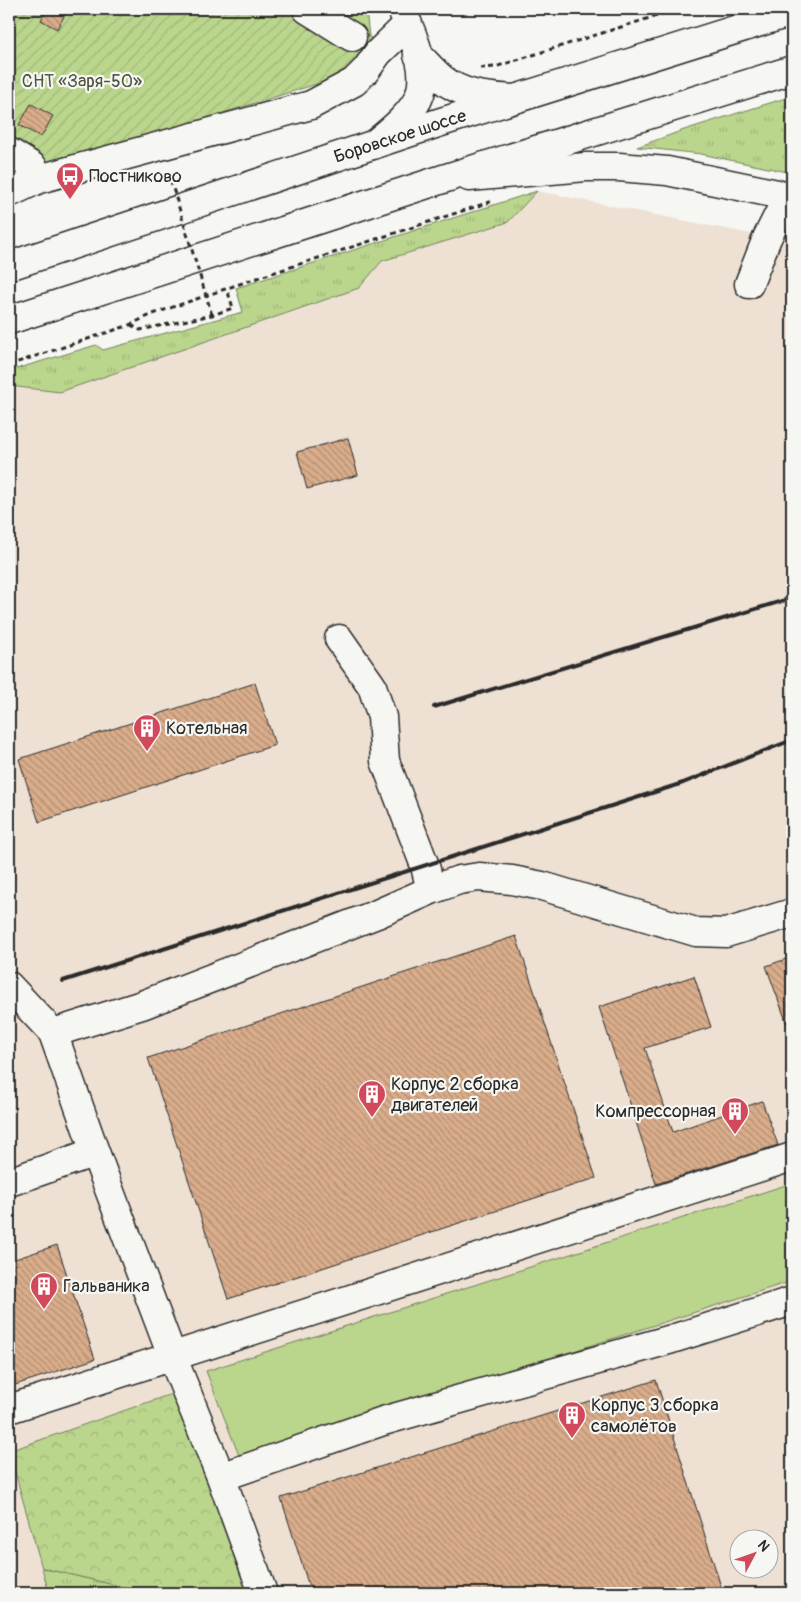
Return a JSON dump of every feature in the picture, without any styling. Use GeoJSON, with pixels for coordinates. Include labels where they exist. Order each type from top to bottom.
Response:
{"type":"FeatureCollection","features":[{"type":"Feature","properties":{"kind":"main road"},"geometry":{"type":"LineString","coordinates":[[307,9],[352,37]]}},
{"type":"Feature","properties":{"kind":"main road","name":"Боровское шоссе"},"geometry":{"type":"LineString","coordinates":[[9,266],[373,145],[792,12]]}},
{"type":"Feature","properties":{"kind":"main road"},"geometry":{"type":"LineString","coordinates":[[373,145],[406,114],[419,96],[422,81],[418,55],[405,16]]}},
{"type":"Feature","properties":{"kind":"main road"},"geometry":{"type":"LineString","coordinates":[[9,193],[39,179],[311,105],[354,82],[366,70],[405,16]]}},
{"type":"Feature","properties":{"kind":"main road"},"geometry":{"type":"LineString","coordinates":[[418,55],[440,78],[460,90],[468,93],[515,99]]}},
{"type":"Feature","properties":{"kind":"main road"},"geometry":{"type":"LineString","coordinates":[[9,320],[443,179],[792,70]]}},
{"type":"Feature","properties":{"kind":"main road"},"geometry":{"type":"LineString","coordinates":[[9,152],[33,168],[39,179]]}},
{"type":"Feature","properties":{"kind":"main road"},"geometry":{"type":"LineString","coordinates":[[443,179],[619,166],[658,170],[790,197],[767,238],[749,284]]}},
{"type":"Feature","properties":{"kind":"main road"},"geometry":{"type":"LineString","coordinates":[[339,639],[372,686],[382,717],[385,761],[425,866],[431,890]]}},
{"type":"Feature","properties":{"kind":"main road"},"geometry":{"type":"LineString","coordinates":[[53,1033],[142,1005],[378,914],[431,890],[459,880],[479,877],[512,880],[542,886],[696,932],[726,933],[792,913]]}},
{"type":"Feature","properties":{"kind":"main road"},"geometry":{"type":"LineString","coordinates":[[9,986],[53,1033],[95,1152],[172,1356],[221,1477],[263,1593]]}},
{"type":"Feature","properties":{"kind":"main road"},"geometry":{"type":"LineString","coordinates":[[9,1182],[95,1152]]}},
{"type":"Feature","properties":{"kind":"main road"},"geometry":{"type":"LineString","coordinates":[[9,1409],[792,1157]]}},
{"type":"Feature","properties":{"kind":"main road"},"geometry":{"type":"LineString","coordinates":[[221,1477],[383,1421],[672,1339],[792,1301]]}},
{"type":"Feature","properties":{"kind":"path"},"geometry":{"type":"LineString","coordinates":[[477,69],[495,67],[678,9]]}},
{"type":"Feature","properties":{"kind":"path"},"geometry":{"type":"LineString","coordinates":[[168,172],[212,315]]}},
{"type":"Feature","properties":{"kind":"path"},"geometry":{"type":"LineString","coordinates":[[9,365],[131,325],[153,314],[502,198]]}},
{"type":"Feature","properties":{"kind":"path"},"geometry":{"type":"LineString","coordinates":[[131,325],[140,330],[212,315],[234,308],[227,289]]}},
{"type":"Feature","properties":{"kind":"shaded area"},"geometry":{"type":"Polygon","coordinates":[[[537,191],[756,235],[792,245],[792,1593],[9,1593],[9,386],[60,392],[359,288],[382,261],[508,222],[537,191]]]}},
{"type":"Feature","properties":{"kind":"green space","name":"СНТ «Заря-50»"},"geometry":{"type":"Polygon","coordinates":[[[9,9],[325,9],[374,40],[346,75],[9,179],[9,9]]]}},
{"type":"Feature","properties":{"kind":"green space"},"geometry":{"type":"Polygon","coordinates":[[[325,9],[366,9],[369,37],[325,9]]]}},
{"type":"Feature","properties":{"kind":"green space"},"geometry":{"type":"Polygon","coordinates":[[[792,96],[792,173],[701,154],[637,147],[684,130],[792,96]]]}},
{"type":"Feature","properties":{"kind":"green space"},"geometry":{"type":"Polygon","coordinates":[[[537,191],[508,222],[382,261],[359,288],[60,392],[9,386],[9,371],[96,345],[103,350],[243,312],[236,288],[537,191]]]}},
{"type":"Feature","properties":{"kind":"green space"},"geometry":{"type":"Polygon","coordinates":[[[792,1183],[792,1281],[240,1458],[206,1371],[792,1183]]]}},
{"type":"Feature","properties":{"kind":"green space"},"geometry":{"type":"Polygon","coordinates":[[[177,1392],[247,1593],[135,1593],[132,1589],[42,1568],[9,1451],[177,1392]]]}},
{"type":"Feature","properties":{"kind":"green space"},"geometry":{"type":"Polygon","coordinates":[[[42,1568],[132,1589],[135,1593],[49,1593],[42,1568]]]}},
{"type":"Feature","properties":{"kind":"building"},"geometry":{"type":"Polygon","coordinates":[[[47,9],[68,9],[57,29],[41,20],[47,9]]]}},
{"type":"Feature","properties":{"kind":"building"},"geometry":{"type":"Polygon","coordinates":[[[31,104],[53,116],[41,137],[19,125],[31,104]]]}},
{"type":"Feature","properties":{"kind":"building"},"geometry":{"type":"Polygon","coordinates":[[[348,438],[358,475],[307,489],[297,452],[348,438]]]}},
{"type":"Feature","properties":{"kind":"building","name":"Котельная"},"geometry":{"type":"Polygon","coordinates":[[[255,683],[275,745],[39,822],[19,759],[255,683]]]}},
{"type":"Feature","properties":{"kind":"building","name":"Корпус 2 сборка двигателей"},"geometry":{"type":"Polygon","coordinates":[[[516,936],[596,1178],[228,1299],[148,1058],[516,936]]]}},
{"type":"Feature","properties":{"kind":"building"},"geometry":{"type":"Polygon","coordinates":[[[792,957],[792,1031],[790,1032],[766,966],[792,957]]]}},
{"type":"Feature","properties":{"kind":"building"},"geometry":{"type":"Polygon","coordinates":[[[694,976],[711,1027],[645,1048],[673,1132],[762,1101],[778,1145],[656,1184],[599,1007],[694,976]]]}},
{"type":"Feature","properties":{"kind":"building","name":"Гальваника"},"geometry":{"type":"Polygon","coordinates":[[[57,1245],[95,1359],[9,1387],[9,1261],[57,1245]]]}},
{"type":"Feature","properties":{"kind":"building","name":"Корпус 3 сборка самолётов"},"geometry":{"type":"Polygon","coordinates":[[[656,1380],[723,1593],[311,1593],[281,1498],[656,1380]]]}},
{"type":"Feature","properties":{"kind":"railway"},"geometry":{"type":"LineString","coordinates":[[434,707],[792,598]]}},
{"type":"Feature","properties":{"kind":"railway"},"geometry":{"type":"LineString","coordinates":[[63,981],[683,783],[792,740]]}},
{"type":"Feature","properties":{"kind":"place","name":"Постниково"},"geometry":{"type":"Point","coordinates":[70,200]}},
{"type":"Feature","properties":{"kind":"place","name":"Котельная"},"geometry":{"type":"Point","coordinates":[147,752]}},
{"type":"Feature","properties":{"kind":"place","name":"Корпус 2 сборка двигателей"},"geometry":{"type":"Point","coordinates":[372,1118]}},
{"type":"Feature","properties":{"kind":"place","name":"Компрессорная"},"geometry":{"type":"Point","coordinates":[735,1135]}},
{"type":"Feature","properties":{"kind":"place","name":"Гальваника"},"geometry":{"type":"Point","coordinates":[44,1310]}},
{"type":"Feature","properties":{"kind":"place","name":"Корпус 3 сборка самолётов"},"geometry":{"type":"Point","coordinates":[572,1439]}}]}
